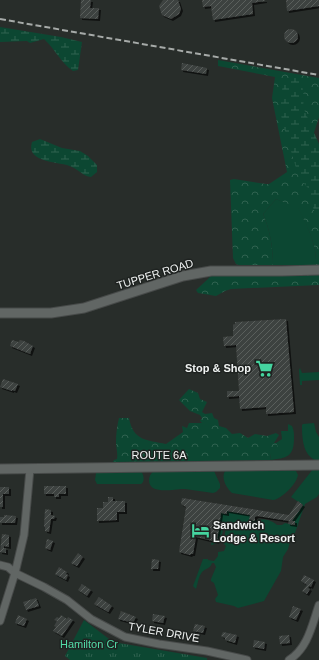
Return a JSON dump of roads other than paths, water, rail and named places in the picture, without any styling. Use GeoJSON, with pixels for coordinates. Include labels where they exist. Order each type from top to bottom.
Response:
{"type":"FeatureCollection","features":[{"type":"Feature","properties":{"kind":"main road","name":"TUPPER ROAD"},"geometry":{"type":"LineString","coordinates":[[0,313],[51,313],[84,308],[183,276],[211,270],[319,270]]}},
{"type":"Feature","properties":{"kind":"main road","name":"ROUTE 6A"},"geometry":{"type":"LineString","coordinates":[[0,469],[319,465]]}},
{"type":"Feature","properties":{"kind":"street"},"geometry":{"type":"LineString","coordinates":[[0,621],[15,574],[24,535],[30,469]]}},
{"type":"Feature","properties":{"kind":"street","name":"TYLER DRIVE"},"geometry":{"type":"LineString","coordinates":[[0,565],[8,567],[15,574],[44,587],[67,600],[91,619],[125,637],[207,651],[247,660]]}},
{"type":"Feature","properties":{"kind":"street"},"geometry":{"type":"LineString","coordinates":[[289,660],[299,652],[305,643],[319,605]]}},
{"type":"Feature","properties":{"kind":"railway"},"geometry":{"type":"LineString","coordinates":[[0,19],[319,75]]}},
{"type":"Feature","properties":{"kind":"place","name":"Stop & Shop"},"geometry":{"type":"Point","coordinates":[264,368]}},
{"type":"Feature","properties":{"kind":"place","name":"Sandwich Lodge & Resort"},"geometry":{"type":"Point","coordinates":[200,531]}},
{"type":"Feature","properties":{"kind":"park label","name":"Hamilton Cr"},"geometry":{"type":"Point","coordinates":[89,644]}}]}
